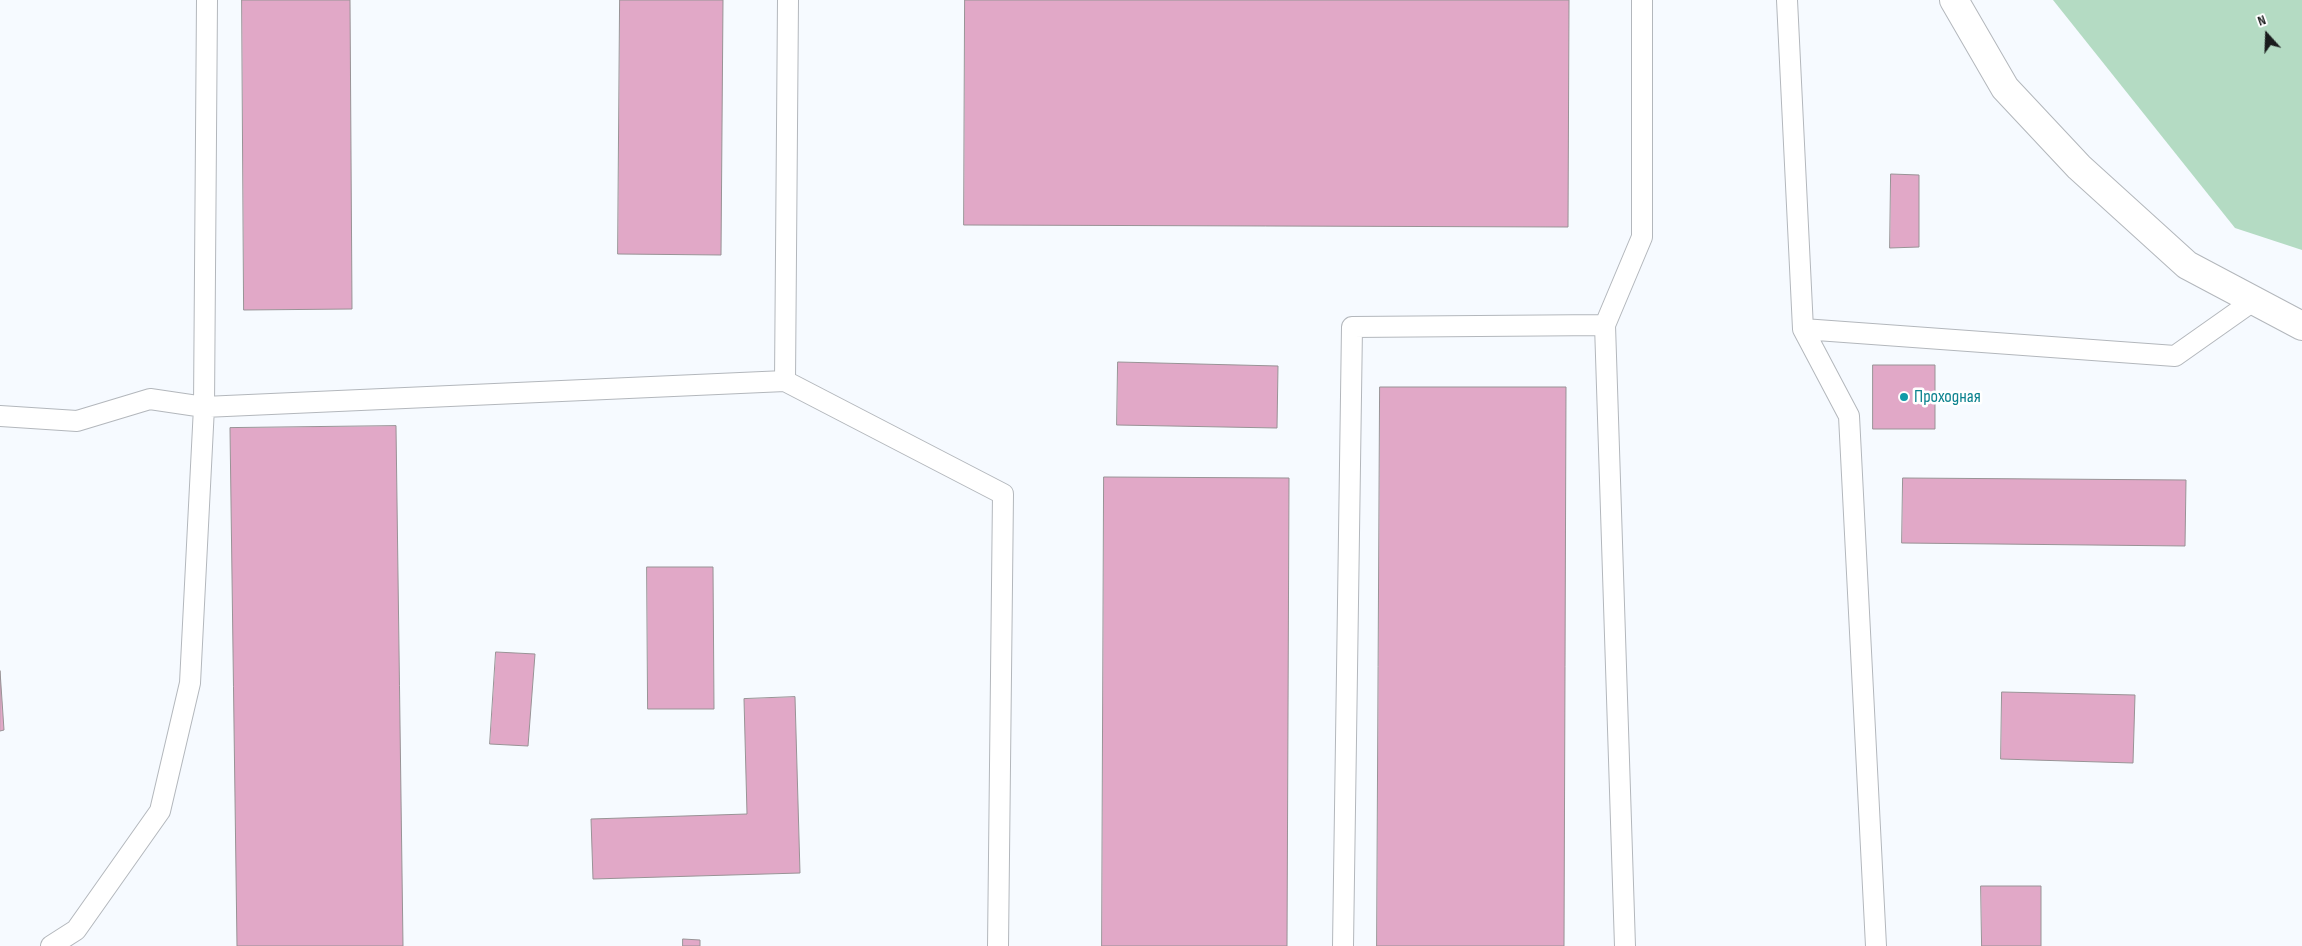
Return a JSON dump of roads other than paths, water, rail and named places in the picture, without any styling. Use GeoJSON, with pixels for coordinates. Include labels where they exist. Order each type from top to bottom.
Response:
{"type":"FeatureCollection","features":[{"type":"Feature","properties":{"kind":"street"},"geometry":{"type":"LineString","coordinates":[[1954,0],[2005,88],[2080,167],[2187,265],[2302,326]]}},
{"type":"Feature","properties":{"kind":"lane"},"geometry":{"type":"LineString","coordinates":[[51,946],[76,930],[160,811],[190,683],[204,407],[207,0]]}},
{"type":"Feature","properties":{"kind":"lane"},"geometry":{"type":"LineString","coordinates":[[785,381],[788,0]]}},
{"type":"Feature","properties":{"kind":"lane"},"geometry":{"type":"LineString","coordinates":[[1625,946],[1605,325],[1642,237],[1642,0]]}},
{"type":"Feature","properties":{"kind":"lane"},"geometry":{"type":"LineString","coordinates":[[1787,0],[1803,329],[1849,416],[1876,946]]}},
{"type":"Feature","properties":{"kind":"lane"},"geometry":{"type":"LineString","coordinates":[[1803,329],[2175,356],[2254,301]]}},
{"type":"Feature","properties":{"kind":"lane"},"geometry":{"type":"LineString","coordinates":[[1343,946],[1352,327],[1605,325]]}},
{"type":"Feature","properties":{"kind":"lane"},"geometry":{"type":"LineString","coordinates":[[0,416],[77,421],[150,399],[204,407],[785,381],[1003,494],[998,946]]}},
{"type":"Feature","properties":{"kind":"place","name":"Проходная"},"geometry":{"type":"Point","coordinates":[1904,397]}}]}
